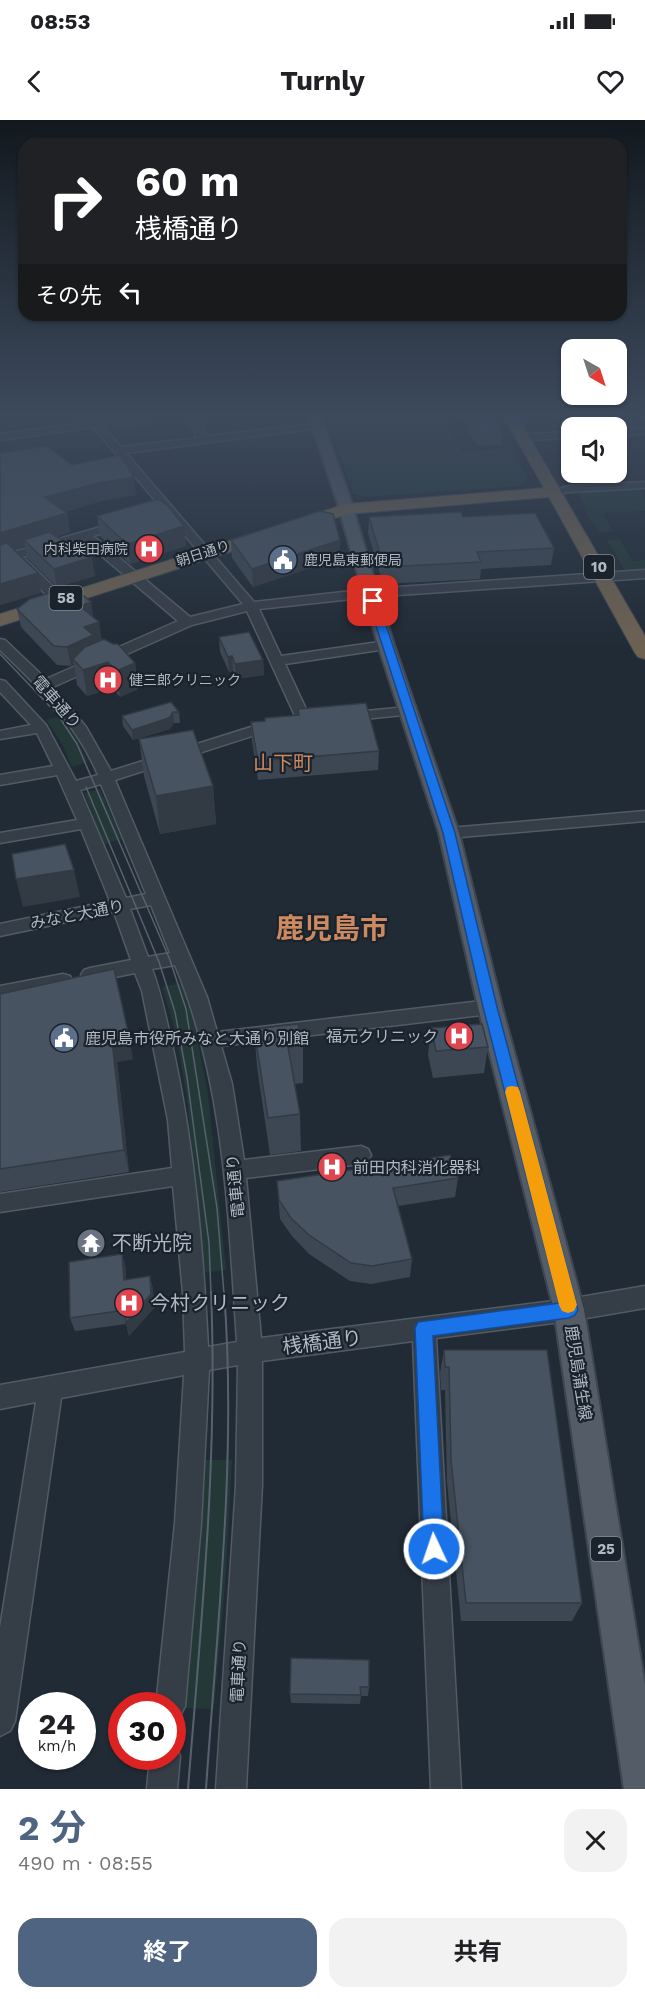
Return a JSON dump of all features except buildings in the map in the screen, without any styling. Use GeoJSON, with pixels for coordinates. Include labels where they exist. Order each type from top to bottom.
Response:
{"type":"FeatureCollection","features":[{"type":"Feature","properties":{"kind":"highway","name":"朝日通り"},"geometry":{"type":"LineString","coordinates":[[0,620],[345,509],[554,492]]}},
{"type":"Feature","properties":{"kind":"highway","name":"10"},"geometry":{"type":"LineString","coordinates":[[554,492],[643,647]]}},
{"type":"Feature","properties":{"kind":"main road","name":"鹿児島蒲生線"},"geometry":{"type":"LineString","coordinates":[[339,492],[386,645],[449,833],[490,1007],[569,1310],[643,1789]]}},
{"type":"Feature","properties":{"kind":"street"},"geometry":{"type":"LineString","coordinates":[[154,492],[251,606],[276,662],[315,719]]}},
{"type":"Feature","properties":{"kind":"street"},"geometry":{"type":"LineString","coordinates":[[152,514],[169,509]]}},
{"type":"Feature","properties":{"kind":"street"},"geometry":{"type":"LineString","coordinates":[[0,560],[132,520]]}},
{"type":"Feature","properties":{"kind":"street"},"geometry":{"type":"LineString","coordinates":[[84,535],[187,622]]}},
{"type":"Feature","properties":{"kind":"street"},"geometry":{"type":"LineString","coordinates":[[15,556],[59,600]]}},
{"type":"Feature","properties":{"kind":"street"},"geometry":{"type":"LineString","coordinates":[[45,685],[187,622],[251,606],[370,593],[645,574]]}},
{"type":"Feature","properties":{"kind":"street","name":"電車通り"},"geometry":{"type":"LineString","coordinates":[[0,643],[45,685],[69,711],[85,734],[106,778],[198,997],[222,1084],[235,1170],[250,1351],[249,1485],[231,1789]]}},
{"type":"Feature","properties":{"kind":"street"},"geometry":{"type":"LineString","coordinates":[[276,662],[386,645]]}},
{"type":"Feature","properties":{"kind":"street","name":"電車通り"},"geometry":{"type":"LineString","coordinates":[[0,684],[40,728],[63,769],[87,823],[143,964],[151,991],[178,1120],[197,1362],[188,1523],[171,1692]]}},
{"type":"Feature","properties":{"kind":"street"},"geometry":{"type":"LineString","coordinates":[[71,787],[106,778],[268,725],[408,711]]}},
{"type":"Feature","properties":{"kind":"street"},"geometry":{"type":"LineString","coordinates":[[0,735],[40,728]]}},
{"type":"Feature","properties":{"kind":"street"},"geometry":{"type":"LineString","coordinates":[[184,735],[194,749]]}},
{"type":"Feature","properties":{"kind":"street"},"geometry":{"type":"LineString","coordinates":[[0,780],[63,769]]}},
{"type":"Feature","properties":{"kind":"street"},"geometry":{"type":"LineString","coordinates":[[449,833],[645,816]]}},
{"type":"Feature","properties":{"kind":"street"},"geometry":{"type":"LineString","coordinates":[[0,838],[87,823]]}},
{"type":"Feature","properties":{"kind":"street","name":"みなと大通り"},"geometry":{"type":"LineString","coordinates":[[0,930],[155,898]]}},
{"type":"Feature","properties":{"kind":"street"},"geometry":{"type":"LineString","coordinates":[[0,993],[182,957]]}},
{"type":"Feature","properties":{"kind":"street"},"geometry":{"type":"LineString","coordinates":[[210,1040],[490,1007]]}},
{"type":"Feature","properties":{"kind":"street"},"geometry":{"type":"LineString","coordinates":[[235,1170],[361,1155]]}},
{"type":"Feature","properties":{"kind":"street"},"geometry":{"type":"LineString","coordinates":[[0,1203],[184,1175]]}},
{"type":"Feature","properties":{"kind":"street","name":"桟橋通り"},"geometry":{"type":"LineString","coordinates":[[0,1397],[250,1351],[569,1310],[645,1297]]}},
{"type":"Feature","properties":{"kind":"street"},"geometry":{"type":"LineString","coordinates":[[424,1328],[446,1789]]}},
{"type":"Feature","properties":{"kind":"street"},"geometry":{"type":"LineString","coordinates":[[0,1721],[3,1687],[50,1388]]}},
{"type":"Feature","properties":{"kind":"street"},"geometry":{"type":"LineString","coordinates":[[162,1789],[164,1770]]}},
{"type":"Feature","properties":{"kind":"green space"},"geometry":{"type":"Polygon","coordinates":[[[352,492],[437,492],[365,497],[352,492]]]}},
{"type":"Feature","properties":{"kind":"green space"},"geometry":{"type":"Polygon","coordinates":[[[577,492],[640,492],[645,499],[645,511],[603,513],[613,532],[600,532],[583,508],[586,508],[577,492]]]}},
{"type":"Feature","properties":{"kind":"green space"},"geometry":{"type":"Polygon","coordinates":[[[607,540],[620,540],[633,561],[645,560],[645,570],[625,571],[607,540]]]}},
{"type":"Feature","properties":{"kind":"green space"},"geometry":{"type":"Polygon","coordinates":[[[61,716],[88,762],[72,767],[61,742],[46,720],[61,716]]]}},
{"type":"Feature","properties":{"kind":"green space"},"geometry":{"type":"Polygon","coordinates":[[[100,789],[122,839],[104,844],[84,793],[100,789]]]}},
{"type":"Feature","properties":{"kind":"green space"},"geometry":{"type":"Polygon","coordinates":[[[182,983],[195,1027],[208,1094],[226,1270],[202,1273],[187,1098],[175,1031],[162,987],[182,983]]]}},
{"type":"Feature","properties":{"kind":"green space"},"geometry":{"type":"Polygon","coordinates":[[[205,1460],[232,1460],[226,1572],[214,1709],[186,1708],[186,1692],[184,1692],[197,1572],[205,1460]]]}},
{"type":"Feature","properties":{"kind":"tram line"},"geometry":{"type":"LineString","coordinates":[[0,654],[58,715],[77,744],[170,960],[186,1009],[217,1208],[224,1294]]}},
{"type":"Feature","properties":{"kind":"tram line"},"geometry":{"type":"LineString","coordinates":[[86,787],[159,962],[175,1012],[187,1077],[209,1243],[211,1294]]}},
{"type":"Feature","properties":{"kind":"tram line"},"geometry":{"type":"LineString","coordinates":[[188,1789],[210,1479],[213,1354],[211,1292]]}},
{"type":"Feature","properties":{"kind":"tram line"},"geometry":{"type":"LineString","coordinates":[[206,1789],[227,1478],[227,1353],[224,1292]]}},
{"type":"Feature","properties":{"kind":"slow traffic"},"geometry":{"type":"LineString","coordinates":[[512,1092],[568,1305]]}},
{"type":"Feature","properties":{"kind":"place","name":"内科柴田病院"},"geometry":{"type":"Point","coordinates":[149,549]}},
{"type":"Feature","properties":{"kind":"place","name":"鹿児島東郵便局"},"geometry":{"type":"Point","coordinates":[283,560]}},
{"type":"Feature","properties":{"kind":"place","name":"健三郎クリニック"},"geometry":{"type":"Point","coordinates":[108,680]}},
{"type":"Feature","properties":{"kind":"place","name":"福元クリニック"},"geometry":{"type":"Point","coordinates":[459,1036]}},
{"type":"Feature","properties":{"kind":"place","name":"鹿児島市役所みなと大通り別館"},"geometry":{"type":"Point","coordinates":[64,1038]}},
{"type":"Feature","properties":{"kind":"place","name":"前田内科消化器科"},"geometry":{"type":"Point","coordinates":[332,1167]}},
{"type":"Feature","properties":{"kind":"place","name":"不断光院"},"geometry":{"type":"Point","coordinates":[91,1243]}},
{"type":"Feature","properties":{"kind":"place","name":"今村クリニック"},"geometry":{"type":"Point","coordinates":[129,1303]}},
{"type":"Feature","properties":{"kind":"district","name":"山下町"},"geometry":{"type":"Point","coordinates":[283,763]}},
{"type":"Feature","properties":{"kind":"district","name":"鹿児島市"},"geometry":{"type":"Point","coordinates":[332,928]}},
{"type":"Feature","properties":{"kind":"route"},"geometry":{"type":"LineString","coordinates":[[373,601],[449,833],[490,1007],[569,1310],[424,1328],[434,1549]]}}]}
